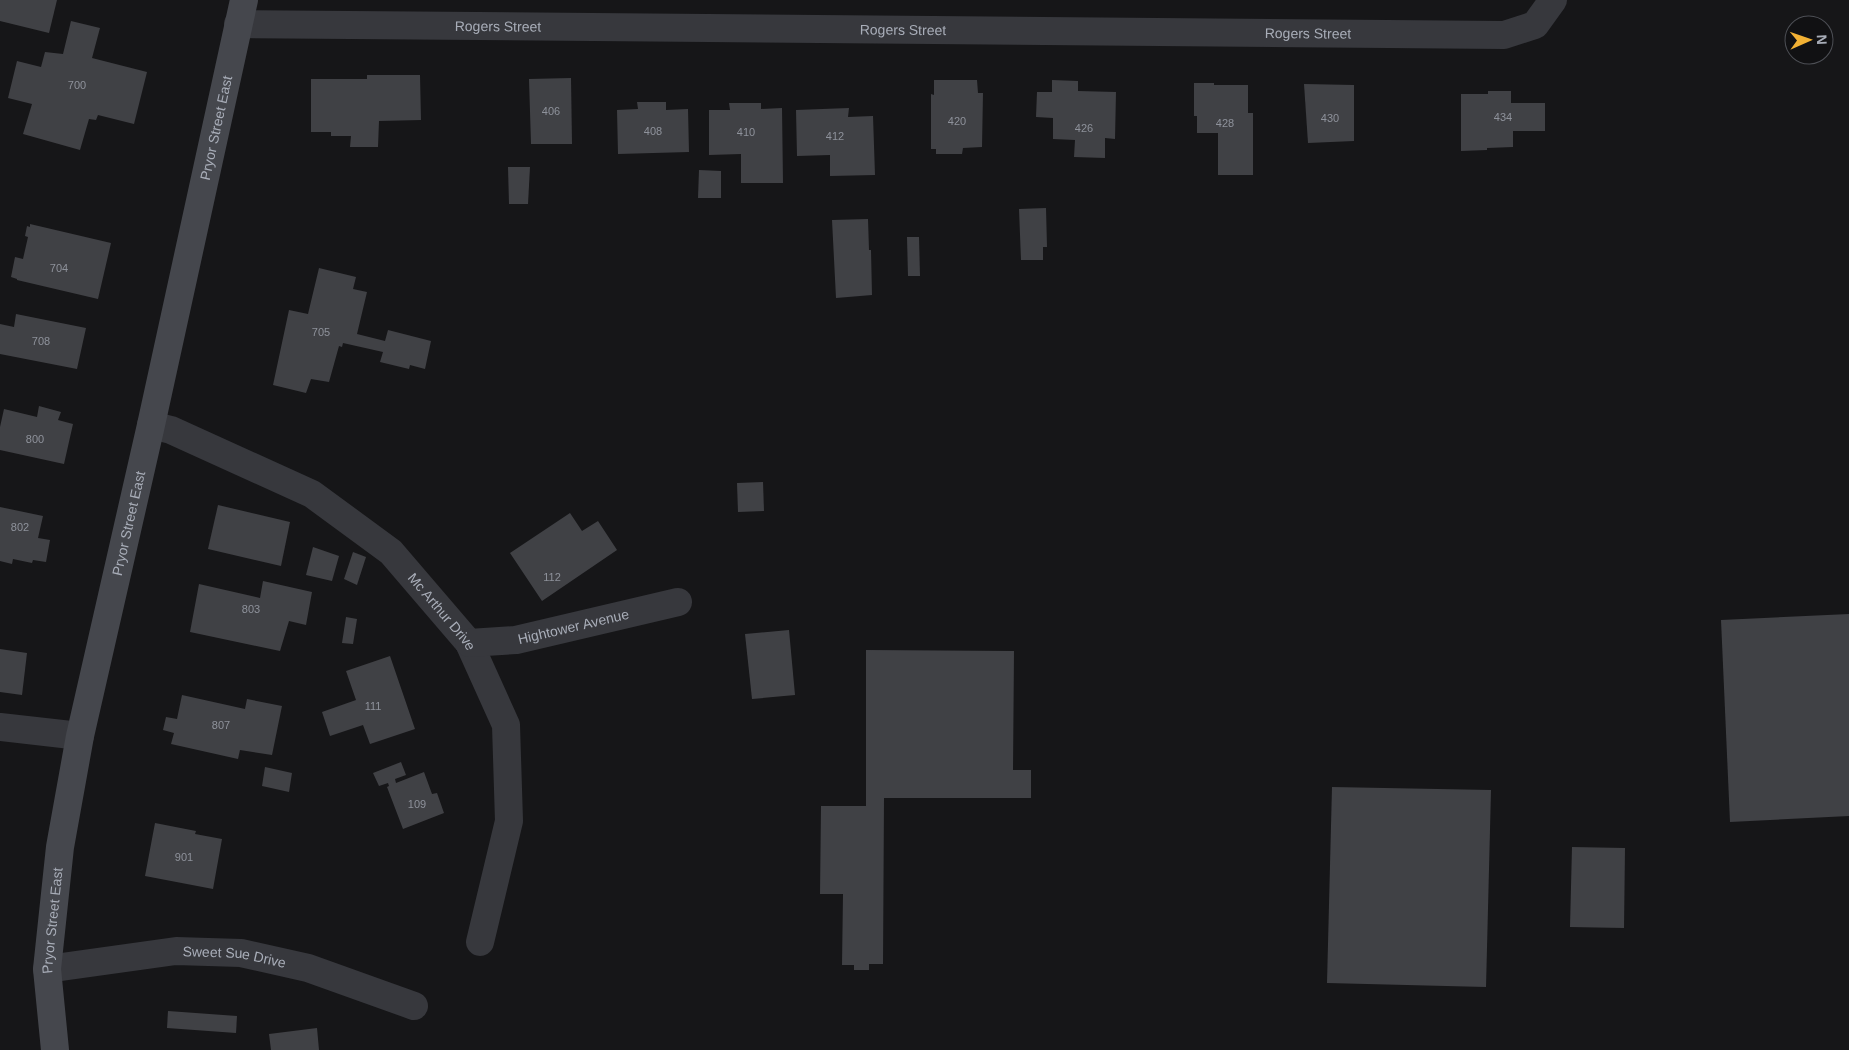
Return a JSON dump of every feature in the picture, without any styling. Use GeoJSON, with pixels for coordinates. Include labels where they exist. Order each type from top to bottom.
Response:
{"type":"FeatureCollection","features":[{"type":"Feature","properties":{"kind":"street","name":"Rogers Street"},"geometry":{"type":"LineString","coordinates":[[241,12],[1504,35],[1535,25],[1553,0]]}},
{"type":"Feature","properties":{"kind":"street","name":"Pryor Street East"},"geometry":{"type":"LineString","coordinates":[[55,1050],[47,969],[60,847],[80,736],[151,425],[241,12]]}},
{"type":"Feature","properties":{"kind":"street","name":"Mc Arthur Drive"},"geometry":{"type":"LineString","coordinates":[[151,425],[171,430],[312,494],[391,552],[469,643],[506,725],[509,821],[480,942]]}},
{"type":"Feature","properties":{"kind":"street","name":"Hightower Avenue"},"geometry":{"type":"LineString","coordinates":[[469,643],[516,640],[678,602]]}},
{"type":"Feature","properties":{"kind":"street"},"geometry":{"type":"LineString","coordinates":[[0,727],[80,736]]}},
{"type":"Feature","properties":{"kind":"street","name":"Sweet Sue Drive"},"geometry":{"type":"LineString","coordinates":[[47,969],[176,951],[241,953],[308,968],[414,1006]]}},
{"type":"Feature","properties":{"kind":"building"},"geometry":{"type":"Polygon","coordinates":[[[0,0],[57,0],[49,33],[0,21],[0,0]]]}},
{"type":"Feature","properties":{"kind":"building"},"geometry":{"type":"Polygon","coordinates":[[[71,21],[100,28],[92,58],[147,72],[134,124],[98,115],[96,120],[89,119],[80,150],[23,134],[32,104],[8,98],[17,61],[41,67],[45,52],[63,54],[71,21]]]}},
{"type":"Feature","properties":{"kind":"building"},"geometry":{"type":"Polygon","coordinates":[[[367,75],[420,75],[421,120],[379,121],[378,147],[350,147],[351,136],[331,136],[331,132],[311,132],[311,79],[367,79],[367,75]]]}},
{"type":"Feature","properties":{"kind":"building"},"geometry":{"type":"Polygon","coordinates":[[[571,78],[572,144],[531,144],[529,79],[571,78]]]}},
{"type":"Feature","properties":{"kind":"building"},"geometry":{"type":"Polygon","coordinates":[[[934,80],[977,80],[978,93],[983,93],[982,147],[963,148],[962,154],[936,154],[936,149],[931,149],[931,94],[934,95],[934,80]]]}},
{"type":"Feature","properties":{"kind":"building"},"geometry":{"type":"Polygon","coordinates":[[[1052,80],[1078,81],[1078,91],[1116,92],[1115,139],[1105,138],[1105,158],[1074,157],[1075,140],[1053,139],[1053,118],[1036,117],[1037,92],[1052,92],[1052,80]]]}},
{"type":"Feature","properties":{"kind":"building"},"geometry":{"type":"Polygon","coordinates":[[[1194,83],[1248,85],[1248,113],[1253,113],[1253,175],[1218,175],[1218,133],[1197,133],[1197,116],[1194,116],[1194,83]]]}},
{"type":"Feature","properties":{"kind":"building"},"geometry":{"type":"Polygon","coordinates":[[[1304,84],[1354,85],[1354,141],[1308,143],[1304,84]]]}},
{"type":"Feature","properties":{"kind":"building"},"geometry":{"type":"Polygon","coordinates":[[[1488,91],[1511,91],[1511,103],[1545,103],[1545,131],[1513,131],[1513,147],[1461,151],[1461,94],[1488,94],[1488,91]]]}},
{"type":"Feature","properties":{"kind":"building"},"geometry":{"type":"Polygon","coordinates":[[[637,102],[666,102],[666,110],[688,109],[689,152],[618,154],[617,110],[638,109],[637,102]]]}},
{"type":"Feature","properties":{"kind":"building"},"geometry":{"type":"Polygon","coordinates":[[[729,103],[761,103],[761,109],[782,108],[783,183],[741,183],[741,154],[709,155],[709,110],[730,110],[729,103]]]}},
{"type":"Feature","properties":{"kind":"building"},"geometry":{"type":"Polygon","coordinates":[[[849,108],[848,117],[873,116],[875,175],[830,176],[830,155],[797,156],[796,110],[849,108]]]}},
{"type":"Feature","properties":{"kind":"building"},"geometry":{"type":"Polygon","coordinates":[[[508,167],[530,167],[528,204],[509,204],[508,167]]]}},
{"type":"Feature","properties":{"kind":"building"},"geometry":{"type":"Polygon","coordinates":[[[699,170],[721,171],[721,198],[698,198],[699,170]]]}},
{"type":"Feature","properties":{"kind":"building"},"geometry":{"type":"Polygon","coordinates":[[[1046,208],[1047,247],[1043,247],[1043,260],[1021,260],[1019,209],[1046,208]]]}},
{"type":"Feature","properties":{"kind":"building"},"geometry":{"type":"Polygon","coordinates":[[[868,219],[872,295],[836,298],[832,220],[868,219]]]}},
{"type":"Feature","properties":{"kind":"building"},"geometry":{"type":"Polygon","coordinates":[[[30,224],[111,243],[98,299],[11,277],[15,257],[23,259],[28,237],[25,236],[27,226],[30,227],[30,224]]]}},
{"type":"Feature","properties":{"kind":"building"},"geometry":{"type":"Polygon","coordinates":[[[907,237],[919,237],[920,276],[908,276],[907,237]]]}},
{"type":"Feature","properties":{"kind":"building"},"geometry":{"type":"Polygon","coordinates":[[[319,268],[356,277],[353,289],[367,292],[357,334],[385,341],[388,330],[431,341],[425,369],[410,365],[409,369],[380,362],[383,352],[343,343],[342,347],[339,346],[329,382],[311,379],[306,393],[273,385],[289,310],[308,314],[319,268]]]}},
{"type":"Feature","properties":{"kind":"building"},"geometry":{"type":"Polygon","coordinates":[[[16,314],[86,328],[77,369],[0,354],[0,324],[14,327],[16,314]]]}},
{"type":"Feature","properties":{"kind":"building"},"geometry":{"type":"Polygon","coordinates":[[[39,406],[61,412],[58,420],[73,424],[64,464],[0,450],[0,427],[4,409],[37,417],[39,406]]]}},
{"type":"Feature","properties":{"kind":"building"},"geometry":{"type":"Polygon","coordinates":[[[763,482],[764,511],[738,512],[737,483],[763,482]]]}},
{"type":"Feature","properties":{"kind":"building"},"geometry":{"type":"Polygon","coordinates":[[[218,505],[290,522],[281,566],[208,549],[218,505]]]}},
{"type":"Feature","properties":{"kind":"building"},"geometry":{"type":"Polygon","coordinates":[[[0,507],[43,516],[38,538],[50,540],[46,562],[33,560],[32,563],[13,559],[12,564],[0,561],[0,507]]]}},
{"type":"Feature","properties":{"kind":"building"},"geometry":{"type":"Polygon","coordinates":[[[570,513],[582,531],[598,521],[617,550],[542,601],[510,553],[570,513]]]}},
{"type":"Feature","properties":{"kind":"building"},"geometry":{"type":"Polygon","coordinates":[[[313,547],[339,556],[332,581],[306,575],[313,547]]]}},
{"type":"Feature","properties":{"kind":"building"},"geometry":{"type":"Polygon","coordinates":[[[353,552],[366,557],[357,585],[344,579],[353,552]]]}},
{"type":"Feature","properties":{"kind":"building"},"geometry":{"type":"Polygon","coordinates":[[[263,581],[312,592],[306,625],[289,621],[280,651],[190,632],[199,584],[260,598],[263,581]]]}},
{"type":"Feature","properties":{"kind":"building"},"geometry":{"type":"Polygon","coordinates":[[[1849,614],[1849,816],[1730,822],[1721,620],[1849,614]]]}},
{"type":"Feature","properties":{"kind":"building"},"geometry":{"type":"Polygon","coordinates":[[[346,617],[357,619],[353,644],[342,643],[346,617]]]}},
{"type":"Feature","properties":{"kind":"building"},"geometry":{"type":"Polygon","coordinates":[[[789,630],[795,695],[752,699],[745,634],[789,630]]]}},
{"type":"Feature","properties":{"kind":"building"},"geometry":{"type":"Polygon","coordinates":[[[0,649],[27,653],[22,695],[0,692],[0,649]]]}},
{"type":"Feature","properties":{"kind":"building"},"geometry":{"type":"Polygon","coordinates":[[[866,650],[1014,651],[1013,770],[1031,770],[1031,798],[884,798],[883,964],[869,964],[869,970],[854,970],[854,965],[842,965],[843,894],[820,894],[821,806],[866,806],[866,650]]]}},
{"type":"Feature","properties":{"kind":"building"},"geometry":{"type":"Polygon","coordinates":[[[390,656],[415,729],[370,744],[363,725],[330,736],[322,712],[356,700],[346,671],[390,656]]]}},
{"type":"Feature","properties":{"kind":"building"},"geometry":{"type":"Polygon","coordinates":[[[182,695],[245,709],[247,699],[282,706],[272,755],[240,750],[238,759],[171,744],[174,733],[163,730],[166,717],[177,719],[182,695]]]}},
{"type":"Feature","properties":{"kind":"building"},"geometry":{"type":"Polygon","coordinates":[[[401,762],[406,775],[395,779],[396,783],[424,772],[432,794],[437,793],[444,813],[403,829],[387,787],[389,786],[388,783],[379,786],[373,773],[401,762]]]}},
{"type":"Feature","properties":{"kind":"building"},"geometry":{"type":"Polygon","coordinates":[[[265,767],[292,773],[289,792],[262,786],[265,767]]]}},
{"type":"Feature","properties":{"kind":"building"},"geometry":{"type":"Polygon","coordinates":[[[1332,787],[1491,790],[1486,987],[1327,983],[1332,787]]]}},
{"type":"Feature","properties":{"kind":"building"},"geometry":{"type":"Polygon","coordinates":[[[155,823],[196,831],[195,834],[222,839],[213,889],[145,876],[155,823]]]}},
{"type":"Feature","properties":{"kind":"building"},"geometry":{"type":"Polygon","coordinates":[[[1572,847],[1625,848],[1624,928],[1570,927],[1572,847]]]}},
{"type":"Feature","properties":{"kind":"building"},"geometry":{"type":"Polygon","coordinates":[[[168,1011],[237,1016],[236,1033],[167,1028],[168,1011]]]}},
{"type":"Feature","properties":{"kind":"building"},"geometry":{"type":"Polygon","coordinates":[[[317,1028],[319,1050],[271,1050],[269,1034],[317,1028]]]}}]}
